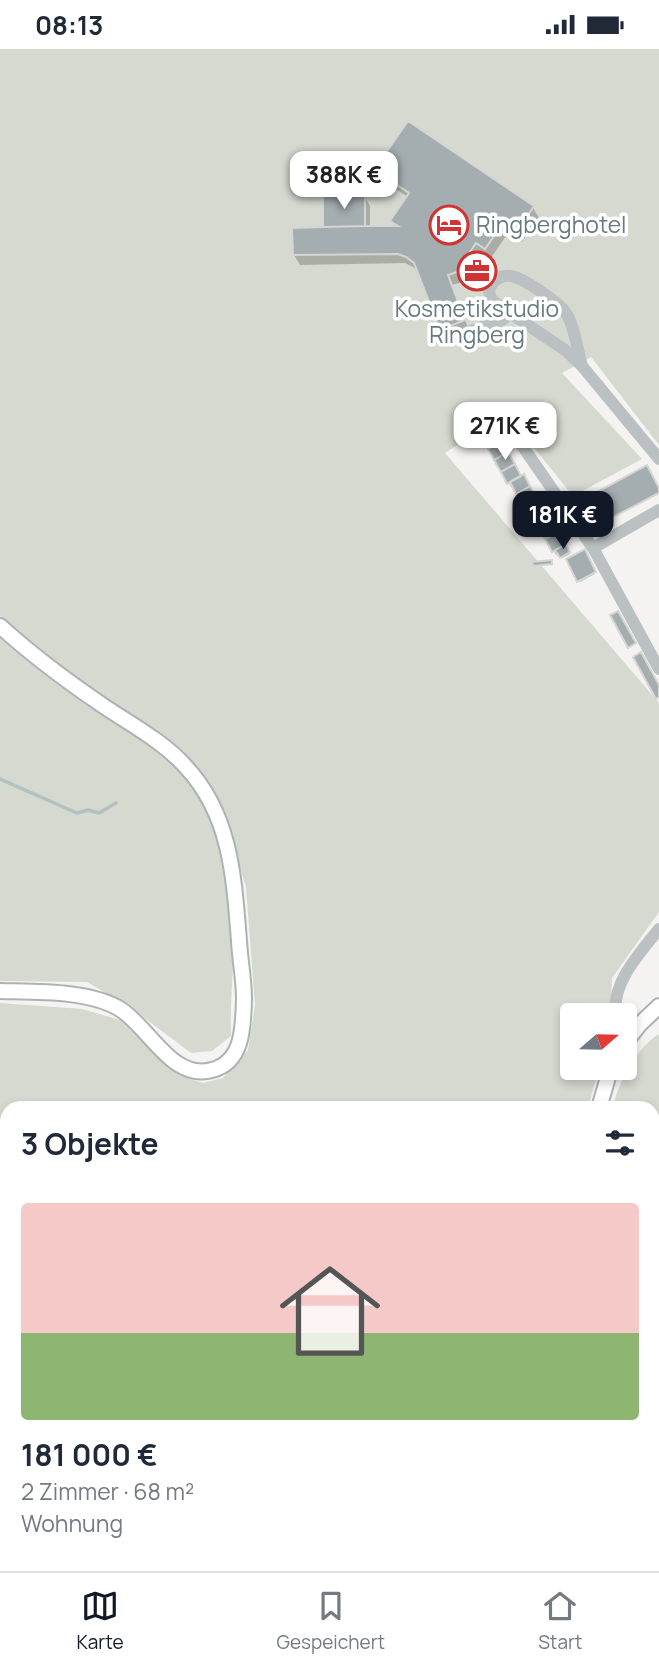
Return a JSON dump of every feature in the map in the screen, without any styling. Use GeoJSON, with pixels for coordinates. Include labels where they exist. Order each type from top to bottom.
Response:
{"type":"FeatureCollection","features":[{"type":"Feature","properties":{"kind":"main road"},"geometry":{"type":"LineString","coordinates":[[0,626],[49,667],[178,759],[206,794],[225,833],[234,881],[244,990],[241,1038],[230,1061],[212,1070],[192,1071],[171,1060],[137,1023],[119,1008],[88,998],[0,991]]}},
{"type":"Feature","properties":{"kind":"main road"},"geometry":{"type":"LineString","coordinates":[[637,1027],[659,1006]]}},
{"type":"Feature","properties":{"kind":"main road"},"geometry":{"type":"LineString","coordinates":[[601,1101],[607,1080]]}},
{"type":"Feature","properties":{"kind":"lane"},"geometry":{"type":"LineString","coordinates":[[582,366],[567,314],[518,277],[507,275],[495,280],[489,289],[494,302],[565,350],[582,366],[659,459]]}},
{"type":"Feature","properties":{"kind":"lane"},"geometry":{"type":"LineString","coordinates":[[445,340],[502,320],[510,314]]}},
{"type":"Feature","properties":{"kind":"lane"},"geometry":{"type":"LineString","coordinates":[[505,421],[593,548],[659,669]]}},
{"type":"Feature","properties":{"kind":"lane"},"geometry":{"type":"LineString","coordinates":[[593,548],[659,510]]}},
{"type":"Feature","properties":{"kind":"lane"},"geometry":{"type":"LineString","coordinates":[[616,1003],[623,979],[659,929]]}},
{"type":"Feature","properties":{"kind":"shaded area"},"geometry":{"type":"Polygon","coordinates":[[[0,49],[659,49],[659,445],[591,357],[562,373],[642,459],[573,496],[506,413],[445,453],[659,703],[659,912],[612,978],[611,1003],[560,1003],[560,1080],[596,1080],[590,1101],[0,1101],[0,1003],[82,1009],[123,1021],[178,1075],[203,1083],[223,1078],[248,1050],[255,1005],[246,887],[224,816],[178,752],[39,651],[0,616],[0,49]]]}},
{"type":"Feature","properties":{"kind":"shaded area"},"geometry":{"type":"Polygon","coordinates":[[[0,636],[57,682],[162,753],[186,776],[203,800],[214,824],[226,863],[234,925],[231,1036],[212,1051],[191,1053],[134,1010],[87,982],[0,981],[0,636]]]}},
{"type":"Feature","properties":{"kind":"shaded area"},"geometry":{"type":"Polygon","coordinates":[[[659,1034],[659,1101],[614,1101],[623,1080],[637,1080],[637,1055],[659,1034]]]}},
{"type":"Feature","properties":{"kind":"building","name":"Ringberghotel"},"geometry":{"type":"Polygon","coordinates":[[[408,121],[534,206],[516,233],[502,224],[485,249],[476,243],[470,252],[490,266],[482,278],[462,264],[457,272],[448,275],[465,320],[440,330],[414,263],[406,257],[398,254],[293,255],[292,228],[323,227],[323,195],[365,195],[365,226],[398,226],[390,221],[409,193],[384,176],[392,163],[383,157],[408,121]]]}},
{"type":"Feature","properties":{"kind":"building"},"geometry":{"type":"Polygon","coordinates":[[[323,195],[365,195],[365,226],[323,227],[323,195]]]}},
{"type":"Feature","properties":{"kind":"building"},"geometry":{"type":"Polygon","coordinates":[[[470,252],[490,266],[482,278],[462,264],[470,252]]]}},
{"type":"Feature","properties":{"kind":"building"},"geometry":{"type":"Polygon","coordinates":[[[502,441],[508,452],[494,460],[488,449],[502,441]]]}},
{"type":"Feature","properties":{"kind":"building"},"geometry":{"type":"Polygon","coordinates":[[[508,452],[515,464],[501,472],[494,460],[508,452]]]}},
{"type":"Feature","properties":{"kind":"building"},"geometry":{"type":"Polygon","coordinates":[[[515,464],[521,476],[507,484],[501,472],[515,464]]]}},
{"type":"Feature","properties":{"kind":"building"},"geometry":{"type":"Polygon","coordinates":[[[647,465],[659,493],[598,525],[584,499],[647,465]]]}},
{"type":"Feature","properties":{"kind":"building"},"geometry":{"type":"Polygon","coordinates":[[[524,474],[530,486],[516,494],[510,482],[524,474]]]}},
{"type":"Feature","properties":{"kind":"building"},"geometry":{"type":"Polygon","coordinates":[[[530,486],[537,498],[523,505],[516,494],[530,486]]]}},
{"type":"Feature","properties":{"kind":"building"},"geometry":{"type":"Polygon","coordinates":[[[537,498],[544,510],[529,517],[523,505],[537,498]]]}},
{"type":"Feature","properties":{"kind":"building"},"geometry":{"type":"Polygon","coordinates":[[[546,508],[553,520],[539,528],[532,516],[546,508]]]}},
{"type":"Feature","properties":{"kind":"building"},"geometry":{"type":"Polygon","coordinates":[[[553,520],[559,532],[545,539],[539,528],[553,520]]]}},
{"type":"Feature","properties":{"kind":"building"},"geometry":{"type":"Polygon","coordinates":[[[559,532],[566,544],[552,552],[545,539],[559,532]]]}},
{"type":"Feature","properties":{"kind":"building"},"geometry":{"type":"Polygon","coordinates":[[[566,544],[570,552],[560,558],[555,550],[566,544]]]}},
{"type":"Feature","properties":{"kind":"building"},"geometry":{"type":"Polygon","coordinates":[[[585,549],[596,572],[577,582],[566,559],[585,549]]]}},
{"type":"Feature","properties":{"kind":"building"},"geometry":{"type":"Polygon","coordinates":[[[552,560],[552,564],[533,566],[532,562],[552,560]]]}},
{"type":"Feature","properties":{"kind":"building"},"geometry":{"type":"Polygon","coordinates":[[[618,611],[636,643],[628,648],[610,615],[618,611]]]}},
{"type":"Feature","properties":{"kind":"building"},"geometry":{"type":"Polygon","coordinates":[[[641,652],[659,685],[659,697],[656,699],[633,657],[641,652]]]}},
{"type":"Feature","properties":{"kind":"waterway"},"geometry":{"type":"LineString","coordinates":[[0,779],[77,813],[88,810],[99,813],[116,803]]}},
{"type":"Feature","properties":{"kind":"place","name":"Ringberghotel"},"geometry":{"type":"Point","coordinates":[449,225]}},
{"type":"Feature","properties":{"kind":"place","name":"Kosmetikstudio Ringberg"},"geometry":{"type":"Point","coordinates":[477,271]}}]}
